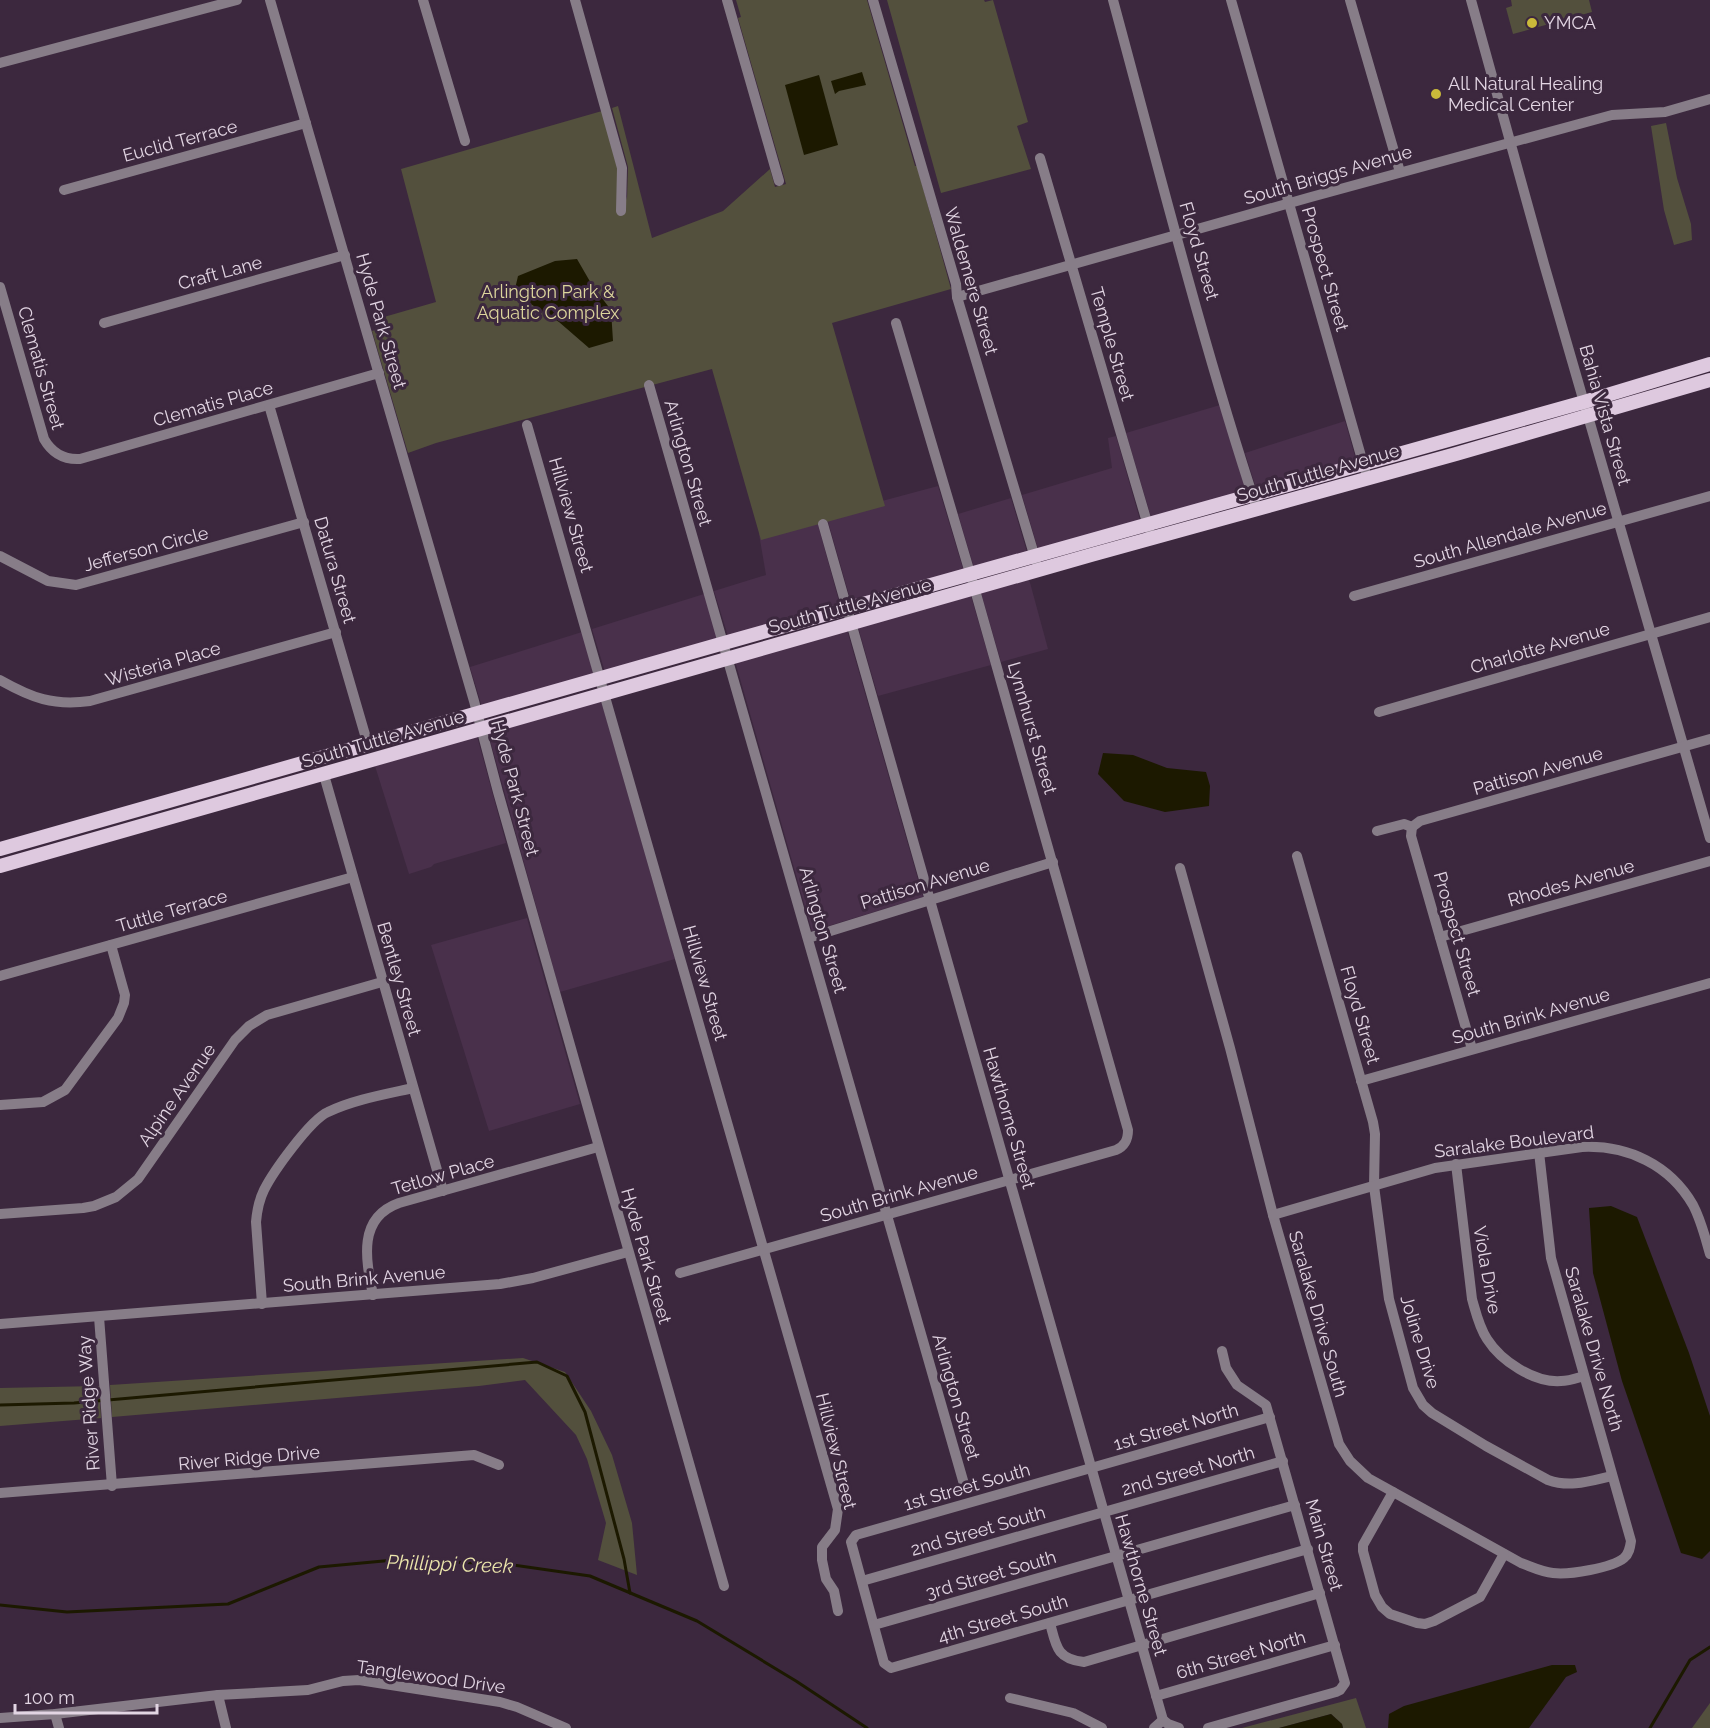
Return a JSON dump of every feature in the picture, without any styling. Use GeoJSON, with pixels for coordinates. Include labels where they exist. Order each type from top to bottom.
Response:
{"type":"FeatureCollection","features":[{"type":"Feature","properties":{"kind":"main road","name":"South Tuttle Avenue"},"geometry":{"type":"LineString","coordinates":[[0,849],[1034,555],[1584,402],[1710,364]]}},
{"type":"Feature","properties":{"kind":"main road","name":"South Tuttle Avenue"},"geometry":{"type":"LineString","coordinates":[[0,866],[1710,380]]}},
{"type":"Feature","properties":{"kind":"street"},"geometry":{"type":"LineString","coordinates":[[0,63],[237,0]]}},
{"type":"Feature","properties":{"kind":"street","name":"Hyde Park Street"},"geometry":{"type":"LineString","coordinates":[[270,0],[477,714],[724,1586]]}},
{"type":"Feature","properties":{"kind":"street"},"geometry":{"type":"LineString","coordinates":[[423,0],[465,141]]}},
{"type":"Feature","properties":{"kind":"street"},"geometry":{"type":"LineString","coordinates":[[575,0],[622,168],[621,211]]}},
{"type":"Feature","properties":{"kind":"street"},"geometry":{"type":"LineString","coordinates":[[727,0],[779,181]]}},
{"type":"Feature","properties":{"kind":"street","name":"Waldemere Street"},"geometry":{"type":"LineString","coordinates":[[873,0],[956,284],[957,297],[1038,570]]}},
{"type":"Feature","properties":{"kind":"street","name":"Floyd Street"},"geometry":{"type":"LineString","coordinates":[[1113,0],[1177,235],[1257,509]]}},
{"type":"Feature","properties":{"kind":"street","name":"Prospect Street"},"geometry":{"type":"LineString","coordinates":[[1231,0],[1367,478]]}},
{"type":"Feature","properties":{"kind":"street"},"geometry":{"type":"LineString","coordinates":[[1350,0],[1400,172]]}},
{"type":"Feature","properties":{"kind":"street","name":"Bahia Vista Street"},"geometry":{"type":"LineString","coordinates":[[1471,0],[1710,838]]}},
{"type":"Feature","properties":{"kind":"street","name":"South Briggs Avenue"},"geometry":{"type":"LineString","coordinates":[[957,297],[1400,172],[1612,115],[1665,112],[1710,99]]}},
{"type":"Feature","properties":{"kind":"street","name":"Euclid Terrace"},"geometry":{"type":"LineString","coordinates":[[64,190],[306,123]]}},
{"type":"Feature","properties":{"kind":"street","name":"Temple Street"},"geometry":{"type":"LineString","coordinates":[[1040,158],[1152,538]]}},
{"type":"Feature","properties":{"kind":"street","name":"Craft Lane"},"geometry":{"type":"LineString","coordinates":[[104,322],[345,255]]}},
{"type":"Feature","properties":{"kind":"street","name":"Clematis Street"},"geometry":{"type":"LineString","coordinates":[[0,287],[44,439],[57,454]]}},
{"type":"Feature","properties":{"kind":"street","name":"Lynnhurst Street"},"geometry":{"type":"LineString","coordinates":[[896,323],[975,590],[1128,1130],[1125,1144]]}},
{"type":"Feature","properties":{"kind":"street","name":"Clematis Place"},"geometry":{"type":"LineString","coordinates":[[57,454],[80,459],[379,373]]}},
{"type":"Feature","properties":{"kind":"street","name":"Arlington Street"},"geometry":{"type":"LineString","coordinates":[[649,385],[964,1484]]}},
{"type":"Feature","properties":{"kind":"street","name":"Datura Street"},"geometry":{"type":"LineString","coordinates":[[269,405],[368,745]]}},
{"type":"Feature","properties":{"kind":"street","name":"Hillview Street"},"geometry":{"type":"LineString","coordinates":[[527,425],[838,1509],[835,1530],[822,1547],[826,1579],[834,1591],[838,1611]]}},
{"type":"Feature","properties":{"kind":"street","name":"South Allendale Avenue"},"geometry":{"type":"LineString","coordinates":[[1354,596],[1710,496]]}},
{"type":"Feature","properties":{"kind":"street","name":"Jefferson Circle"},"geometry":{"type":"LineString","coordinates":[[0,556],[48,581],[76,585],[304,522]]}},
{"type":"Feature","properties":{"kind":"street","name":"Hawthorne Street"},"geometry":{"type":"LineString","coordinates":[[823,524],[1163,1720]]}},
{"type":"Feature","properties":{"kind":"street","name":"Charlotte Avenue"},"geometry":{"type":"LineString","coordinates":[[1379,712],[1710,617]]}},
{"type":"Feature","properties":{"kind":"street","name":"Wisteria Place"},"geometry":{"type":"LineString","coordinates":[[0,680],[25,694],[46,701],[68,703],[90,701],[336,632]]}},
{"type":"Feature","properties":{"kind":"street","name":"Pattison Avenue"},"geometry":{"type":"LineString","coordinates":[[1377,831],[1404,824],[1412,827],[1420,821],[1710,739]]}},
{"type":"Feature","properties":{"kind":"street","name":"Bentley Street"},"geometry":{"type":"LineString","coordinates":[[324,775],[443,1191]]}},
{"type":"Feature","properties":{"kind":"street","name":"Prospect Street"},"geometry":{"type":"LineString","coordinates":[[1412,827],[1412,836],[1472,1049]]}},
{"type":"Feature","properties":{"kind":"street","name":"Floyd Street"},"geometry":{"type":"LineString","coordinates":[[1297,856],[1376,1134],[1374,1185]]}},
{"type":"Feature","properties":{"kind":"street","name":"Rhodes Avenue"},"geometry":{"type":"LineString","coordinates":[[1440,937],[1710,861]]}},
{"type":"Feature","properties":{"kind":"street","name":"Pattison Avenue"},"geometry":{"type":"LineString","coordinates":[[808,938],[1053,862]]}},
{"type":"Feature","properties":{"kind":"street","name":"Saralake Drive South"},"geometry":{"type":"LineString","coordinates":[[1180,868],[1273,1215],[1336,1438],[1344,1453],[1361,1472],[1393,1492],[1537,1570],[1565,1574],[1583,1572],[1617,1562],[1626,1557],[1629,1551]]}},
{"type":"Feature","properties":{"kind":"street","name":"Tuttle Terrace"},"geometry":{"type":"LineString","coordinates":[[0,976],[353,877]]}},
{"type":"Feature","properties":{"kind":"street"},"geometry":{"type":"LineString","coordinates":[[0,1106],[43,1102],[65,1090],[118,1018],[125,995],[111,945]]}},
{"type":"Feature","properties":{"kind":"street","name":"Alpine Avenue"},"geometry":{"type":"LineString","coordinates":[[0,1214],[83,1208],[116,1197],[138,1179],[235,1040],[249,1026],[274,1013],[382,982]]}},
{"type":"Feature","properties":{"kind":"street","name":"South Brink Avenue"},"geometry":{"type":"LineString","coordinates":[[1361,1081],[1710,983]]}},
{"type":"Feature","properties":{"kind":"street"},"geometry":{"type":"LineString","coordinates":[[262,1304],[256,1222],[265,1188],[307,1129],[327,1112],[412,1088]]}},
{"type":"Feature","properties":{"kind":"street","name":"South Brink Avenue"},"geometry":{"type":"LineString","coordinates":[[680,1273],[1116,1150],[1125,1144]]}},
{"type":"Feature","properties":{"kind":"street","name":"Tetlow Place"},"geometry":{"type":"LineString","coordinates":[[373,1295],[367,1245],[372,1226],[378,1216],[393,1205],[598,1147]]}},
{"type":"Feature","properties":{"kind":"street","name":"Saralake Boulevard"},"geometry":{"type":"LineString","coordinates":[[1273,1215],[1434,1168],[1539,1152],[1604,1147],[1625,1151],[1653,1164],[1685,1192],[1701,1222],[1710,1254]]}},
{"type":"Feature","properties":{"kind":"street","name":"Saralake Drive North"},"geometry":{"type":"LineString","coordinates":[[1539,1152],[1551,1257],[1631,1541],[1629,1551]]}},
{"type":"Feature","properties":{"kind":"street","name":"Viola Drive"},"geometry":{"type":"LineString","coordinates":[[1456,1164],[1472,1299],[1485,1337],[1508,1361],[1544,1380],[1561,1382],[1584,1376]]}},
{"type":"Feature","properties":{"kind":"street","name":"Joline Drive"},"geometry":{"type":"LineString","coordinates":[[1374,1185],[1391,1314],[1413,1388],[1423,1405],[1486,1446],[1548,1480],[1575,1484],[1612,1476]]}},
{"type":"Feature","properties":{"kind":"street","name":"South Brink Avenue"},"geometry":{"type":"LineString","coordinates":[[0,1324],[516,1282],[628,1252]]}},
{"type":"Feature","properties":{"kind":"street","name":"River Ridge Way"},"geometry":{"type":"LineString","coordinates":[[99,1317],[112,1486]]}},
{"type":"Feature","properties":{"kind":"street"},"geometry":{"type":"LineString","coordinates":[[1222,1351],[1226,1368],[1232,1378],[1244,1391],[1266,1405],[1270,1417]]}},
{"type":"Feature","properties":{"kind":"street","name":"1st Street North"},"geometry":{"type":"LineString","coordinates":[[1091,1469],[1270,1417]]}},
{"type":"Feature","properties":{"kind":"street","name":"Main Street"},"geometry":{"type":"LineString","coordinates":[[1208,1728],[1336,1692],[1345,1683],[1270,1417]]}},
{"type":"Feature","properties":{"kind":"street","name":"River Ridge Drive"},"geometry":{"type":"LineString","coordinates":[[0,1493],[112,1486],[474,1455],[499,1465]]}},
{"type":"Feature","properties":{"kind":"street","name":"2nd Street North"},"geometry":{"type":"LineString","coordinates":[[1103,1512],[1282,1461]]}},
{"type":"Feature","properties":{"kind":"street","name":"1st Street South"},"geometry":{"type":"LineString","coordinates":[[862,1581],[851,1542],[856,1535],[1091,1469]]}},
{"type":"Feature","properties":{"kind":"street"},"geometry":{"type":"LineString","coordinates":[[1393,1492],[1363,1545],[1375,1595],[1382,1607],[1390,1614],[1425,1624],[1475,1601],[1483,1592],[1504,1554]]}},
{"type":"Feature","properties":{"kind":"street","name":"3rd Street South"},"geometry":{"type":"LineString","coordinates":[[874,1625],[1295,1505]]}},
{"type":"Feature","properties":{"kind":"street","name":"2nd Street South"},"geometry":{"type":"LineString","coordinates":[[862,1581],[1103,1512]]}},
{"type":"Feature","properties":{"kind":"street","name":"4th Street South"},"geometry":{"type":"LineString","coordinates":[[874,1625],[886,1666],[891,1668],[1308,1549]]}},
{"type":"Feature","properties":{"kind":"street"},"geometry":{"type":"LineString","coordinates":[[862,1581],[874,1625]]}},
{"type":"Feature","properties":{"kind":"street"},"geometry":{"type":"LineString","coordinates":[[1050,1623],[1057,1649],[1067,1658],[1077,1661],[1092,1660],[1320,1593]]}},
{"type":"Feature","properties":{"kind":"street","name":"6th Street North"},"geometry":{"type":"LineString","coordinates":[[1156,1696],[1335,1645]]}},
{"type":"Feature","properties":{"kind":"street","name":"Tanglewood Drive"},"geometry":{"type":"LineString","coordinates":[[0,1718],[218,1695],[308,1690],[343,1681],[369,1680],[500,1702],[566,1728]]}},
{"type":"Feature","properties":{"kind":"street"},"geometry":{"type":"LineString","coordinates":[[218,1695],[226,1728]]}},
{"type":"Feature","properties":{"kind":"street"},"geometry":{"type":"LineString","coordinates":[[1010,1698],[1073,1713],[1102,1728]]}},
{"type":"Feature","properties":{"kind":"street"},"geometry":{"type":"LineString","coordinates":[[54,1714],[59,1728]]}},
{"type":"Feature","properties":{"kind":"street"},"geometry":{"type":"LineString","coordinates":[[1154,1728],[1163,1720],[1179,1728]]}},
{"type":"Feature","properties":{"kind":"shaded area"},"geometry":{"type":"Polygon","coordinates":[[[862,72],[866,85],[835,94],[831,81],[862,72]]]}},
{"type":"Feature","properties":{"kind":"shaded area"},"geometry":{"type":"Polygon","coordinates":[[[819,75],[838,145],[804,155],[785,85],[819,75]]]}},
{"type":"Feature","properties":{"kind":"shaded area"},"geometry":{"type":"Polygon","coordinates":[[[577,259],[592,285],[611,310],[613,341],[589,348],[559,322],[526,301],[515,289],[518,276],[555,261],[577,259]]]}},
{"type":"Feature","properties":{"kind":"shaded area"},"geometry":{"type":"Polygon","coordinates":[[[1220,405],[1246,491],[1151,517],[1126,433],[1220,405]]]}},
{"type":"Feature","properties":{"kind":"shaded area"},"geometry":{"type":"Polygon","coordinates":[[[1345,421],[1356,460],[1256,488],[1245,453],[1345,421]]]}},
{"type":"Feature","properties":{"kind":"shaded area"},"geometry":{"type":"Polygon","coordinates":[[[1116,436],[1140,520],[1038,549],[1022,495],[1112,468],[1108,438],[1116,436]]]}},
{"type":"Feature","properties":{"kind":"shaded area"},"geometry":{"type":"Polygon","coordinates":[[[938,486],[964,572],[851,602],[827,518],[817,521],[840,605],[728,636],[714,591],[766,575],[759,534],[938,486]]]}},
{"type":"Feature","properties":{"kind":"shaded area"},"geometry":{"type":"Polygon","coordinates":[[[1011,498],[1027,552],[974,568],[958,514],[1011,498]]]}},
{"type":"Feature","properties":{"kind":"shaded area"},"geometry":{"type":"Polygon","coordinates":[[[1029,579],[1048,649],[1001,662],[981,593],[1029,579]]]}},
{"type":"Feature","properties":{"kind":"shaded area"},"geometry":{"type":"Polygon","coordinates":[[[704,594],[718,639],[605,672],[592,629],[704,594]]]}},
{"type":"Feature","properties":{"kind":"shaded area"},"geometry":{"type":"Polygon","coordinates":[[[971,596],[991,665],[878,696],[858,627],[971,596]]]}},
{"type":"Feature","properties":{"kind":"shaded area"},"geometry":{"type":"Polygon","coordinates":[[[847,630],[923,897],[812,931],[735,661],[847,630]]]}},
{"type":"Feature","properties":{"kind":"shaded area"},"geometry":{"type":"Polygon","coordinates":[[[582,632],[594,675],[482,707],[470,667],[582,632]]]}},
{"type":"Feature","properties":{"kind":"shaded area"},"geometry":{"type":"Polygon","coordinates":[[[601,700],[675,959],[560,992],[488,733],[601,700]]]}},
{"type":"Feature","properties":{"kind":"shaded area"},"geometry":{"type":"Polygon","coordinates":[[[477,736],[506,843],[434,864],[409,874],[375,766],[477,736]]]}},
{"type":"Feature","properties":{"kind":"shaded area"},"geometry":{"type":"Polygon","coordinates":[[[1103,753],[1133,755],[1167,768],[1206,772],[1210,786],[1209,806],[1165,812],[1124,801],[1098,774],[1103,753]]]}},
{"type":"Feature","properties":{"kind":"shaded area"},"geometry":{"type":"Polygon","coordinates":[[[527,918],[580,1104],[489,1131],[431,945],[527,918]]]}},
{"type":"Feature","properties":{"kind":"shaded area"},"geometry":{"type":"Polygon","coordinates":[[[1611,1206],[1637,1217],[1689,1353],[1710,1416],[1710,1551],[1702,1559],[1681,1553],[1622,1381],[1593,1273],[1589,1208],[1611,1206]]]}},
{"type":"Feature","properties":{"kind":"shaded area"},"geometry":{"type":"Polygon","coordinates":[[[1552,1665],[1575,1665],[1577,1672],[1566,1677],[1529,1728],[1388,1728],[1389,1714],[1404,1706],[1552,1665]]]}},
{"type":"Feature","properties":{"kind":"shaded area"},"geometry":{"type":"Polygon","coordinates":[[[1331,1714],[1342,1724],[1343,1728],[1279,1728],[1331,1714]]]}},
{"type":"Feature","properties":{"kind":"green space","name":"Arlington Park & Aquatic Complex"},"geometry":{"type":"Polygon","coordinates":[[[736,0],[867,0],[915,166],[917,166],[951,289],[832,323],[885,506],[761,540],[712,369],[436,443],[408,453],[372,331],[379,329],[377,319],[436,302],[401,169],[602,111],[627,200],[628,167],[612,108],[618,106],[652,238],[723,211],[770,169],[775,187],[786,184],[738,18],[741,17],[736,0]]]}},
{"type":"Feature","properties":{"kind":"green space"},"geometry":{"type":"Polygon","coordinates":[[[887,0],[984,0],[985,2],[993,0],[1028,122],[1017,126],[1031,169],[941,193],[887,0]]]}},
{"type":"Feature","properties":{"kind":"green space","name":"YMCA"},"geometry":{"type":"Polygon","coordinates":[[[1511,0],[1589,0],[1592,12],[1513,34],[1506,8],[1512,6],[1511,0]]]}},
{"type":"Feature","properties":{"kind":"green space"},"geometry":{"type":"Polygon","coordinates":[[[1666,123],[1677,178],[1691,224],[1692,240],[1674,245],[1664,210],[1651,126],[1666,123]]]}},
{"type":"Feature","properties":{"kind":"green space"},"geometry":{"type":"Polygon","coordinates":[[[523,1358],[565,1372],[591,1411],[612,1455],[632,1523],[637,1575],[598,1560],[606,1523],[587,1459],[576,1435],[525,1380],[479,1386],[112,1417],[110,1385],[523,1358]]]}},
{"type":"Feature","properties":{"kind":"green space"},"geometry":{"type":"Polygon","coordinates":[[[99,1386],[101,1418],[0,1426],[0,1388],[99,1386]]]}},
{"type":"Feature","properties":{"kind":"green space"},"geometry":{"type":"Polygon","coordinates":[[[1356,1698],[1366,1728],[1343,1728],[1342,1724],[1331,1714],[1279,1728],[1242,1728],[1356,1698]]]}},
{"type":"Feature","properties":{"kind":"green space"},"geometry":{"type":"Polygon","coordinates":[[[1710,1703],[1710,1728],[1692,1728],[1710,1703]]]}},
{"type":"Feature","properties":{"kind":"waterway"},"geometry":{"type":"LineString","coordinates":[[0,1405],[74,1403],[537,1362],[567,1376],[585,1412],[624,1559],[630,1593]]}},
{"type":"Feature","properties":{"kind":"waterway","name":"Phillippi Creek"},"geometry":{"type":"LineString","coordinates":[[0,1605],[67,1612],[228,1604],[319,1567],[394,1560],[507,1564],[590,1576],[697,1621],[796,1681],[867,1728]]}},
{"type":"Feature","properties":{"kind":"waterway","name":"Phillippi Creek"},"geometry":{"type":"LineString","coordinates":[[1650,1728],[1690,1660],[1710,1647]]}},
{"type":"Feature","properties":{"kind":"place","name":"YMCA"},"geometry":{"type":"Point","coordinates":[1532,23]}},
{"type":"Feature","properties":{"kind":"place","name":"All Natural Healing Medical Center"},"geometry":{"type":"Point","coordinates":[1436,94]}}]}
